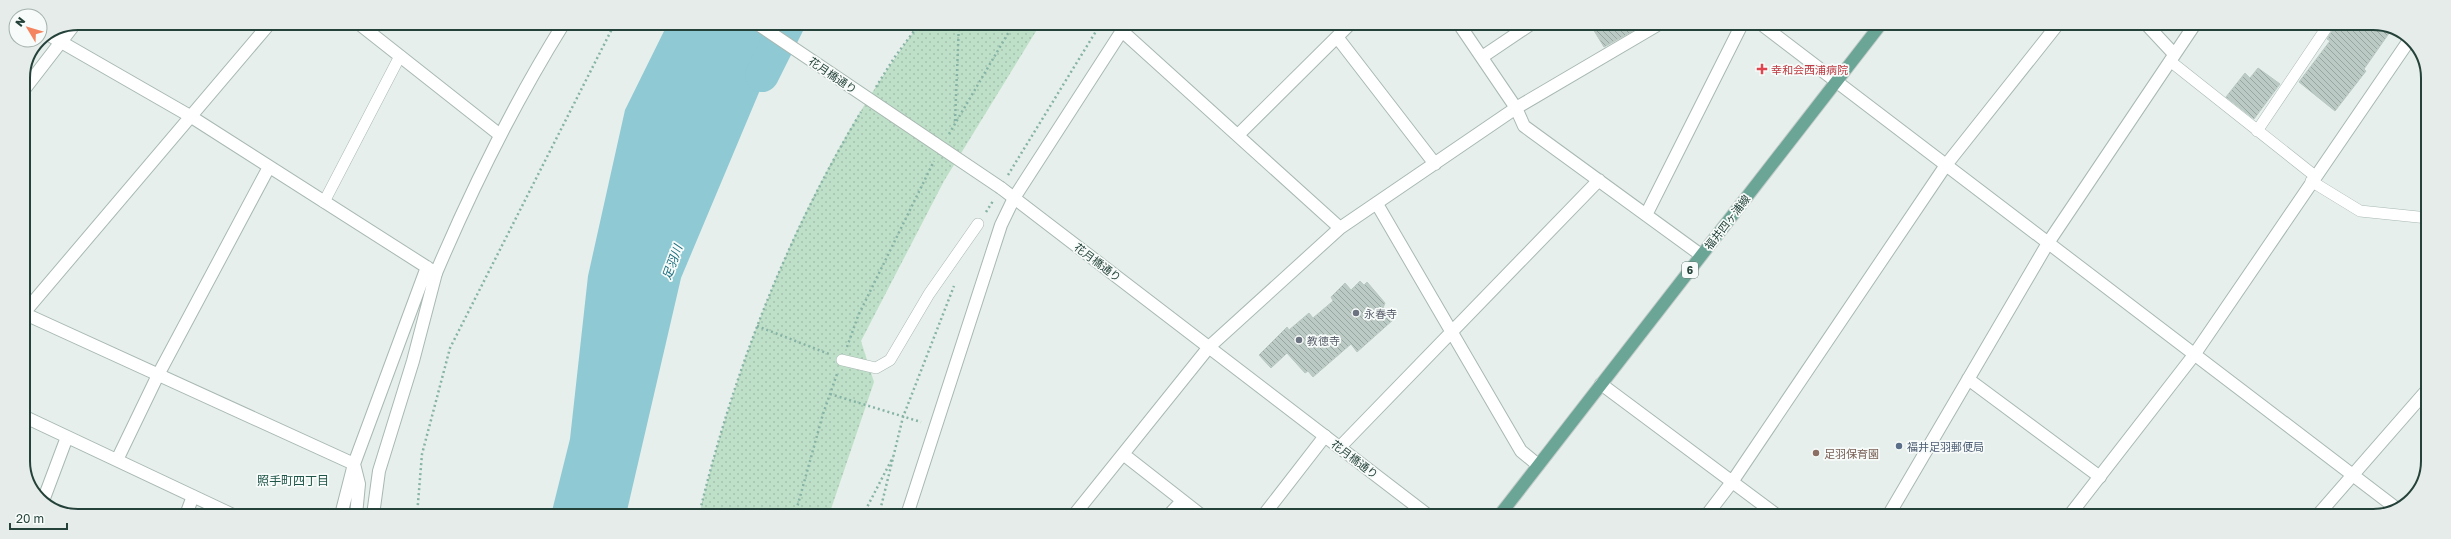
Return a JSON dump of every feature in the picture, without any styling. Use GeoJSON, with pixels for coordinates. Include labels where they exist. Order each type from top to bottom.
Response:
{"type":"FeatureCollection","features":[{"type":"Feature","properties":{"kind":"main road","name":"福井四ヶ浦線"},"geometry":{"type":"LineString","coordinates":[[1504,509],[1877,30]]}},
{"type":"Feature","properties":{"kind":"street"},"geometry":{"type":"LineString","coordinates":[[30,306],[264,30]]}},
{"type":"Feature","properties":{"kind":"street"},"geometry":{"type":"LineString","coordinates":[[367,30],[500,135]]}},
{"type":"Feature","properties":{"kind":"street"},"geometry":{"type":"LineString","coordinates":[[343,509],[354,464],[431,270],[500,135],[539,63],[560,30]]}},
{"type":"Feature","properties":{"kind":"street","name":"花月橋通り"},"geometry":{"type":"LineString","coordinates":[[766,30],[1001,188],[1420,509]]}},
{"type":"Feature","properties":{"kind":"street"},"geometry":{"type":"LineString","coordinates":[[909,509],[1001,225],[1014,198],[1122,30]]}},
{"type":"Feature","properties":{"kind":"street"},"geometry":{"type":"LineString","coordinates":[[1127,30],[1238,135],[1340,228]]}},
{"type":"Feature","properties":{"kind":"street"},"geometry":{"type":"LineString","coordinates":[[1238,135],[1344,30]]}},
{"type":"Feature","properties":{"kind":"street"},"geometry":{"type":"LineString","coordinates":[[1463,30],[1516,108],[1524,126],[1701,255]]}},
{"type":"Feature","properties":{"kind":"street"},"geometry":{"type":"LineString","coordinates":[[1482,57],[1522,30]]}},
{"type":"Feature","properties":{"kind":"street"},"geometry":{"type":"LineString","coordinates":[[1079,509],[1209,347],[1340,228],[1516,108],[1641,30]]}},
{"type":"Feature","properties":{"kind":"street"},"geometry":{"type":"LineString","coordinates":[[1646,215],[1739,30]]}},
{"type":"Feature","properties":{"kind":"street"},"geometry":{"type":"LineString","coordinates":[[1769,30],[2392,505]]}},
{"type":"Feature","properties":{"kind":"street"},"geometry":{"type":"LineString","coordinates":[[1711,509],[1732,482],[1946,165],[2053,30]]}},
{"type":"Feature","properties":{"kind":"street"},"geometry":{"type":"LineString","coordinates":[[2151,30],[2172,58]]}},
{"type":"Feature","properties":{"kind":"street"},"geometry":{"type":"LineString","coordinates":[[1892,509],[2048,243],[2191,30]]}},
{"type":"Feature","properties":{"kind":"street"},"geometry":{"type":"LineString","coordinates":[[30,82],[69,31]]}},
{"type":"Feature","properties":{"kind":"street"},"geometry":{"type":"LineString","coordinates":[[53,37],[190,116],[431,270]]}},
{"type":"Feature","properties":{"kind":"street"},"geometry":{"type":"LineString","coordinates":[[1337,37],[1435,164]]}},
{"type":"Feature","properties":{"kind":"street"},"geometry":{"type":"LineString","coordinates":[[2075,509],[2194,355],[2313,178],[2407,44]]}},
{"type":"Feature","properties":{"kind":"street"},"geometry":{"type":"LineString","coordinates":[[117,460],[158,375],[269,167]]}},
{"type":"Feature","properties":{"kind":"street"},"geometry":{"type":"LineString","coordinates":[[1340,447],[1599,180]]}},
{"type":"Feature","properties":{"kind":"street"},"geometry":{"type":"LineString","coordinates":[[1377,204],[1521,451],[1538,465]]}},
{"type":"Feature","properties":{"kind":"street"},"geometry":{"type":"LineString","coordinates":[[374,509],[379,471],[413,361],[431,270]]}},
{"type":"Feature","properties":{"kind":"street"},"geometry":{"type":"LineString","coordinates":[[30,316],[354,464]]}},
{"type":"Feature","properties":{"kind":"street"},"geometry":{"type":"LineString","coordinates":[[1968,379],[2100,477]]}},
{"type":"Feature","properties":{"kind":"street"},"geometry":{"type":"LineString","coordinates":[[1601,384],[1769,509]]}},
{"type":"Feature","properties":{"kind":"street"},"geometry":{"type":"LineString","coordinates":[[2323,509],[2421,397]]}},
{"type":"Feature","properties":{"kind":"street"},"geometry":{"type":"LineString","coordinates":[[30,419],[220,509]]}},
{"type":"Feature","properties":{"kind":"street"},"geometry":{"type":"LineString","coordinates":[[1268,509],[1325,436]]}},
{"type":"Feature","properties":{"kind":"street"},"geometry":{"type":"LineString","coordinates":[[45,496],[67,437]]}},
{"type":"Feature","properties":{"kind":"street"},"geometry":{"type":"LineString","coordinates":[[1123,454],[1192,509]]}},
{"type":"Feature","properties":{"kind":"street"},"geometry":{"type":"LineString","coordinates":[[354,464],[359,484],[357,509]]}},
{"type":"Feature","properties":{"kind":"street"},"geometry":{"type":"LineString","coordinates":[[188,509],[192,496]]}},
{"type":"Feature","properties":{"kind":"street"},"geometry":{"type":"LineString","coordinates":[[1175,509],[1182,501]]}},
{"type":"Feature","properties":{"kind":"lane"},"geometry":{"type":"LineString","coordinates":[[2257,131],[2325,30]]}},
{"type":"Feature","properties":{"kind":"lane"},"geometry":{"type":"LineString","coordinates":[[324,202],[400,56]]}},
{"type":"Feature","properties":{"kind":"lane"},"geometry":{"type":"LineString","coordinates":[[2172,58],[2313,178],[2360,211],[2421,217]]}},
{"type":"Feature","properties":{"kind":"lane"},"geometry":{"type":"LineString","coordinates":[[842,360],[876,368],[890,360],[929,294],[978,224]]}},
{"type":"Feature","properties":{"kind":"path"},"geometry":{"type":"LineString","coordinates":[[417,509],[422,454],[450,348],[611,30]]}},
{"type":"Feature","properties":{"kind":"path"},"geometry":{"type":"LineString","coordinates":[[875,90],[894,58],[915,30]]}},
{"type":"Feature","properties":{"kind":"path"},"geometry":{"type":"LineString","coordinates":[[955,122],[959,30]]}},
{"type":"Feature","properties":{"kind":"path"},"geometry":{"type":"LineString","coordinates":[[945,140],[1010,30]]}},
{"type":"Feature","properties":{"kind":"path"},"geometry":{"type":"LineString","coordinates":[[1008,175],[1097,30]]}},
{"type":"Feature","properties":{"kind":"path"},"geometry":{"type":"LineString","coordinates":[[701,509],[726,412],[757,326],[805,213],[864,109]]}},
{"type":"Feature","properties":{"kind":"path"},"geometry":{"type":"LineString","coordinates":[[797,509],[830,394],[858,316],[936,159]]}},
{"type":"Feature","properties":{"kind":"path"},"geometry":{"type":"LineString","coordinates":[[978,224],[994,199]]}},
{"type":"Feature","properties":{"kind":"path"},"geometry":{"type":"LineString","coordinates":[[881,509],[903,417],[955,284]]}},
{"type":"Feature","properties":{"kind":"path"},"geometry":{"type":"LineString","coordinates":[[757,326],[842,360]]}},
{"type":"Feature","properties":{"kind":"path"},"geometry":{"type":"LineString","coordinates":[[830,394],[935,426]]}},
{"type":"Feature","properties":{"kind":"path"},"geometry":{"type":"LineString","coordinates":[[866,509],[895,454]]}},
{"type":"Feature","properties":{"kind":"green space"},"geometry":{"type":"Polygon","coordinates":[[[915,30],[1037,30],[944,181],[861,341],[874,382],[831,509],[701,509],[716,450],[736,385],[759,321],[785,258],[814,197],[846,137],[881,79],[915,30]]]}},
{"type":"Feature","properties":{"kind":"water"},"geometry":{"type":"Polygon","coordinates":[[[665,30],[766,30],[781,40],[681,278],[627,509],[552,509],[570,439],[588,276],[625,110],[665,30]]]}},
{"type":"Feature","properties":{"kind":"building"},"geometry":{"type":"Polygon","coordinates":[[[1594,30],[1634,30],[1604,47],[1594,30]]]}},
{"type":"Feature","properties":{"kind":"building"},"geometry":{"type":"Polygon","coordinates":[[[2333,30],[2373,30],[2389,33],[2364,69],[2366,71],[2335,111],[2299,82],[2330,41],[2327,39],[2333,30]]]}},
{"type":"Feature","properties":{"kind":"building"},"geometry":{"type":"Polygon","coordinates":[[[2258,68],[2280,84],[2254,119],[2226,97],[2245,73],[2250,78],[2258,68]]]}},
{"type":"Feature","properties":{"kind":"building"},"geometry":{"type":"Polygon","coordinates":[[[1360,281],[1364,285],[1367,282],[1385,303],[1383,308],[1394,319],[1357,352],[1351,344],[1313,377],[1308,371],[1305,373],[1287,353],[1271,368],[1259,355],[1287,327],[1289,330],[1309,313],[1313,318],[1333,301],[1331,297],[1345,283],[1351,290],[1360,281]]]}},
{"type":"Feature","properties":{"kind":"waterway","name":"足羽川"},"geometry":{"type":"LineString","coordinates":[[762,75],[784,30]]}},
{"type":"Feature","properties":{"kind":"place","name":"幸和会西浦病院"},"geometry":{"type":"Point","coordinates":[1762,69]}},
{"type":"Feature","properties":{"kind":"place","name":"永春寺"},"geometry":{"type":"Point","coordinates":[1356,313]}},
{"type":"Feature","properties":{"kind":"place","name":"教徳寺"},"geometry":{"type":"Point","coordinates":[1299,340]}},
{"type":"Feature","properties":{"kind":"place","name":"福井足羽郵便局"},"geometry":{"type":"Point","coordinates":[1899,446]}},
{"type":"Feature","properties":{"kind":"place","name":"足羽保育園"},"geometry":{"type":"Point","coordinates":[1816,453]}},
{"type":"Feature","properties":{"kind":"district","name":"照手町四丁目"},"geometry":{"type":"Point","coordinates":[293,480]}}]}
